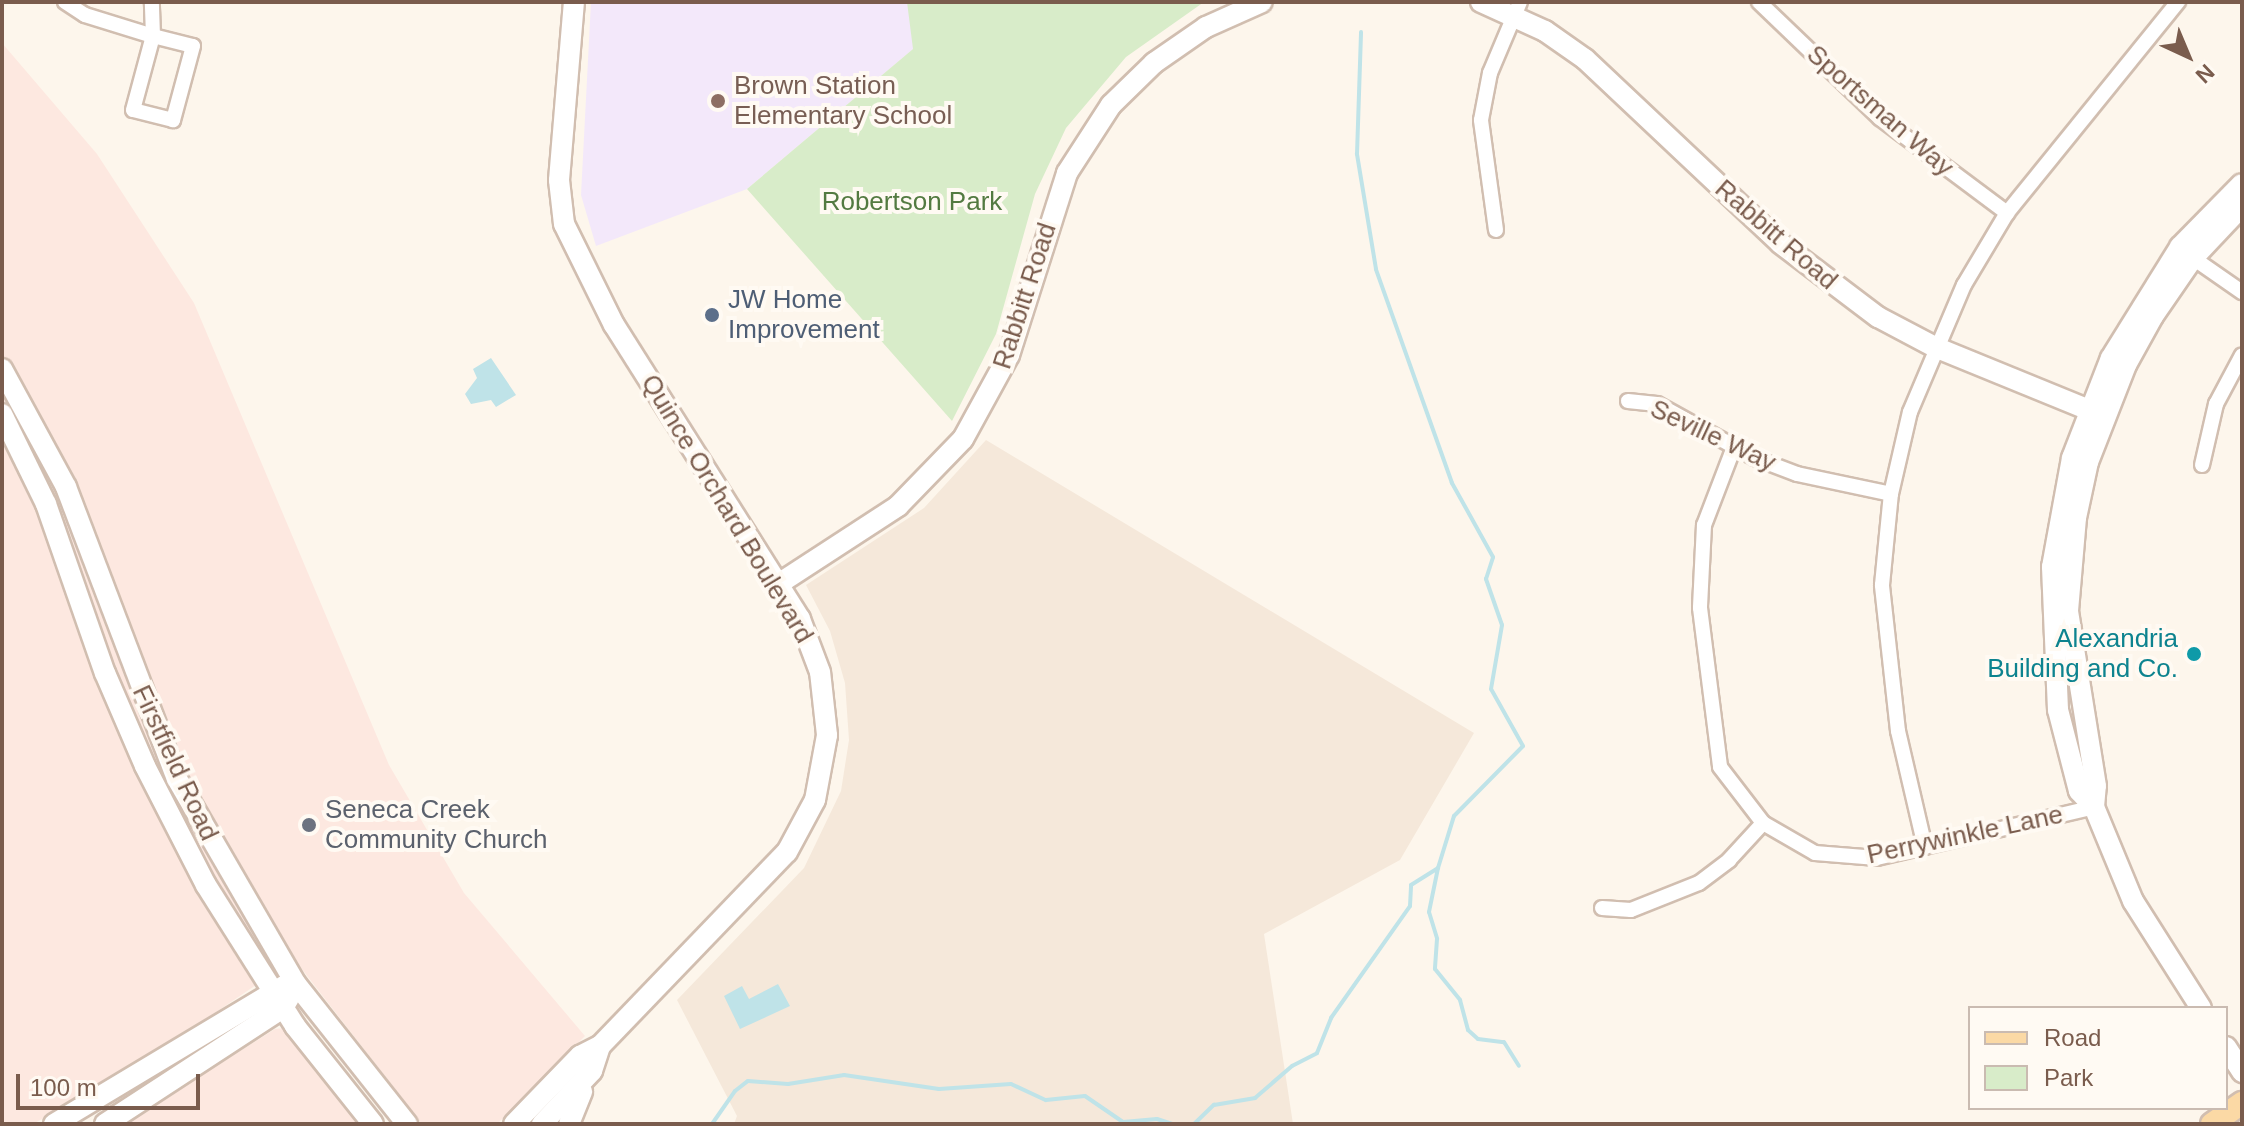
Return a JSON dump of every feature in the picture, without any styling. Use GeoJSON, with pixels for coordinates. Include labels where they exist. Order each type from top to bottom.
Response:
{"type":"FeatureCollection","features":[{"type":"Feature","properties":{"kind":"main road"},"geometry":{"type":"LineString","coordinates":[[2212,1124],[2242,1103]]}},
{"type":"Feature","properties":{"kind":"street"},"geometry":{"type":"LineString","coordinates":[[65,2],[85,15],[153,36],[193,46],[173,120],[133,110],[153,36],[152,2]]}},
{"type":"Feature","properties":{"kind":"street","name":"Quince Orchard Boulevard"},"geometry":{"type":"LineString","coordinates":[[514,1124],[580,1056],[600,1046],[787,852],[806,825],[823,768],[826,705],[811,643],[614,325],[568,235],[559,180],[574,2]]}},
{"type":"Feature","properties":{"kind":"street","name":"Rabbitt Road"},"geometry":{"type":"LineString","coordinates":[[777,585],[898,506],[963,439],[1009,355],[1067,173],[1111,105],[1154,63],[1206,27],[1262,2]]}},
{"type":"Feature","properties":{"kind":"street","name":"Rabbitt Road"},"geometry":{"type":"LineString","coordinates":[[1481,2],[1516,8],[1585,59],[1823,279],[1935,347],[2096,412]]}},
{"type":"Feature","properties":{"kind":"street","name":"Sportsman Way"},"geometry":{"type":"LineString","coordinates":[[1759,2],[1880,118],[2007,213]]}},
{"type":"Feature","properties":{"kind":"street"},"geometry":{"type":"LineString","coordinates":[[1925,847],[1886,655],[1882,585],[1891,494],[1910,412],[1935,347],[1964,285],[2007,213],[2178,2]]}},
{"type":"Feature","properties":{"kind":"street"},"geometry":{"type":"LineString","coordinates":[[1496,230],[1481,120],[1490,73],[1516,8]]}},
{"type":"Feature","properties":{"kind":"street"},"geometry":{"type":"LineString","coordinates":[[2200,1006],[2133,901],[2094,807],[2096,786],[2068,611],[2076,518],[2096,412],[2139,307],[2180,247],[2242,184]]}},
{"type":"Feature","properties":{"kind":"street"},"geometry":{"type":"LineString","coordinates":[[2096,412],[2153,316],[2193,258],[2242,206]]}},
{"type":"Feature","properties":{"kind":"street"},"geometry":{"type":"LineString","coordinates":[[2193,258],[2242,292]]}},
{"type":"Feature","properties":{"kind":"street"},"geometry":{"type":"LineString","coordinates":[[2202,465],[2216,404],[2242,355]]}},
{"type":"Feature","properties":{"kind":"street","name":"Firstfield Road"},"geometry":{"type":"LineString","coordinates":[[2,369],[69,495],[177,779],[296,984],[407,1124]]}},
{"type":"Feature","properties":{"kind":"street","name":"Seville Way"},"geometry":{"type":"LineString","coordinates":[[1628,401],[1657,404],[1734,447],[1797,474],[1891,494]]}},
{"type":"Feature","properties":{"kind":"street","name":"Firstfield Road"},"geometry":{"type":"LineString","coordinates":[[2,414],[46,504],[105,673],[145,766],[206,885],[283,1008],[373,1124]]}},
{"type":"Feature","properties":{"kind":"street","name":"Perrywinkle Lane"},"geometry":{"type":"LineString","coordinates":[[1734,447],[1704,525],[1700,608],[1720,767],[1763,823],[1796,845],[1834,857],[1877,858],[2094,807]]}},
{"type":"Feature","properties":{"kind":"street"},"geometry":{"type":"LineString","coordinates":[[1602,908],[1631,910],[1699,883],[1729,860],[1763,823]]}},
{"type":"Feature","properties":{"kind":"street"},"geometry":{"type":"LineString","coordinates":[[54,1124],[272,990],[296,984]]}},
{"type":"Feature","properties":{"kind":"street"},"geometry":{"type":"LineString","coordinates":[[105,1124],[283,1008],[296,984]]}},
{"type":"Feature","properties":{"kind":"street","name":"Quince Orchard Boulevard"},"geometry":{"type":"LineString","coordinates":[[542,1124],[592,1071],[600,1046]]}},
{"type":"Feature","properties":{"kind":"street"},"geometry":{"type":"LineString","coordinates":[[2228,1050],[2242,1072]]}},
{"type":"Feature","properties":{"kind":"street"},"geometry":{"type":"LineString","coordinates":[[569,1124],[592,1071]]}},
{"type":"Feature","properties":{"kind":"shaded area","name":"Brown Station Elementary School"},"geometry":{"type":"Polygon","coordinates":[[[591,2],[969,2],[747,189],[596,246],[581,195],[591,2]]]}},
{"type":"Feature","properties":{"kind":"shaded area"},"geometry":{"type":"Polygon","coordinates":[[[2,43],[97,154],[194,303],[389,765],[464,893],[585,1036],[497,1124],[422,1124],[294,959],[134,1068],[33,1124],[2,1124],[2,43]]]}},
{"type":"Feature","properties":{"kind":"shaded area"},"geometry":{"type":"Polygon","coordinates":[[[986,440],[1474,733],[1400,860],[1264,934],[1293,1124],[734,1124],[737,1116],[677,1000],[804,868],[841,791],[849,740],[845,683],[830,631],[806,585],[924,508],[986,440]]]}},
{"type":"Feature","properties":{"kind":"shaded area"},"geometry":{"type":"Polygon","coordinates":[[[287,1028],[360,1124],[124,1124],[275,1029],[287,1028]]]}},
{"type":"Feature","properties":{"kind":"green space","name":"Robertson Park"},"geometry":{"type":"Polygon","coordinates":[[[907,2],[1204,2],[1126,57],[1066,128],[1035,194],[996,334],[952,421],[747,189],[913,49],[907,2]]]}},
{"type":"Feature","properties":{"kind":"water"},"geometry":{"type":"Polygon","coordinates":[[[491,358],[516,395],[496,407],[491,400],[471,404],[465,394],[477,378],[473,369],[491,358]]]}},
{"type":"Feature","properties":{"kind":"water"},"geometry":{"type":"Polygon","coordinates":[[[778,984],[790,1006],[740,1029],[724,996],[742,986],[749,999],[778,984]]]}},
{"type":"Feature","properties":{"kind":"waterway"},"geometry":{"type":"LineString","coordinates":[[1194,1124],[1214,1105],[1255,1098],[1292,1066],[1317,1053],[1331,1018],[1410,906],[1411,885],[1438,868],[1454,816],[1523,746],[1491,689],[1502,625],[1486,579],[1493,557],[1452,483],[1376,269],[1357,154],[1361,32]]}},
{"type":"Feature","properties":{"kind":"waterway"},"geometry":{"type":"LineString","coordinates":[[1438,868],[1429,912],[1437,939],[1435,969],[1460,1000],[1468,1030],[1478,1039],[1504,1042],[1519,1066]]}},
{"type":"Feature","properties":{"kind":"waterway"},"geometry":{"type":"LineString","coordinates":[[712,1124],[735,1091],[748,1081],[788,1084],[844,1075],[939,1089],[1011,1084],[1046,1100],[1085,1096],[1123,1122],[1157,1119],[1172,1124]]}},
{"type":"Feature","properties":{"kind":"place","name":"Brown Station Elementary School"},"geometry":{"type":"Point","coordinates":[718,101]}},
{"type":"Feature","properties":{"kind":"place","name":"JW Home Improvement"},"geometry":{"type":"Point","coordinates":[712,315]}},
{"type":"Feature","properties":{"kind":"place","name":"Alexandria Building and Co."},"geometry":{"type":"Point","coordinates":[2194,654]}},
{"type":"Feature","properties":{"kind":"place","name":"Seneca Creek Community Church"},"geometry":{"type":"Point","coordinates":[309,825]}}]}
